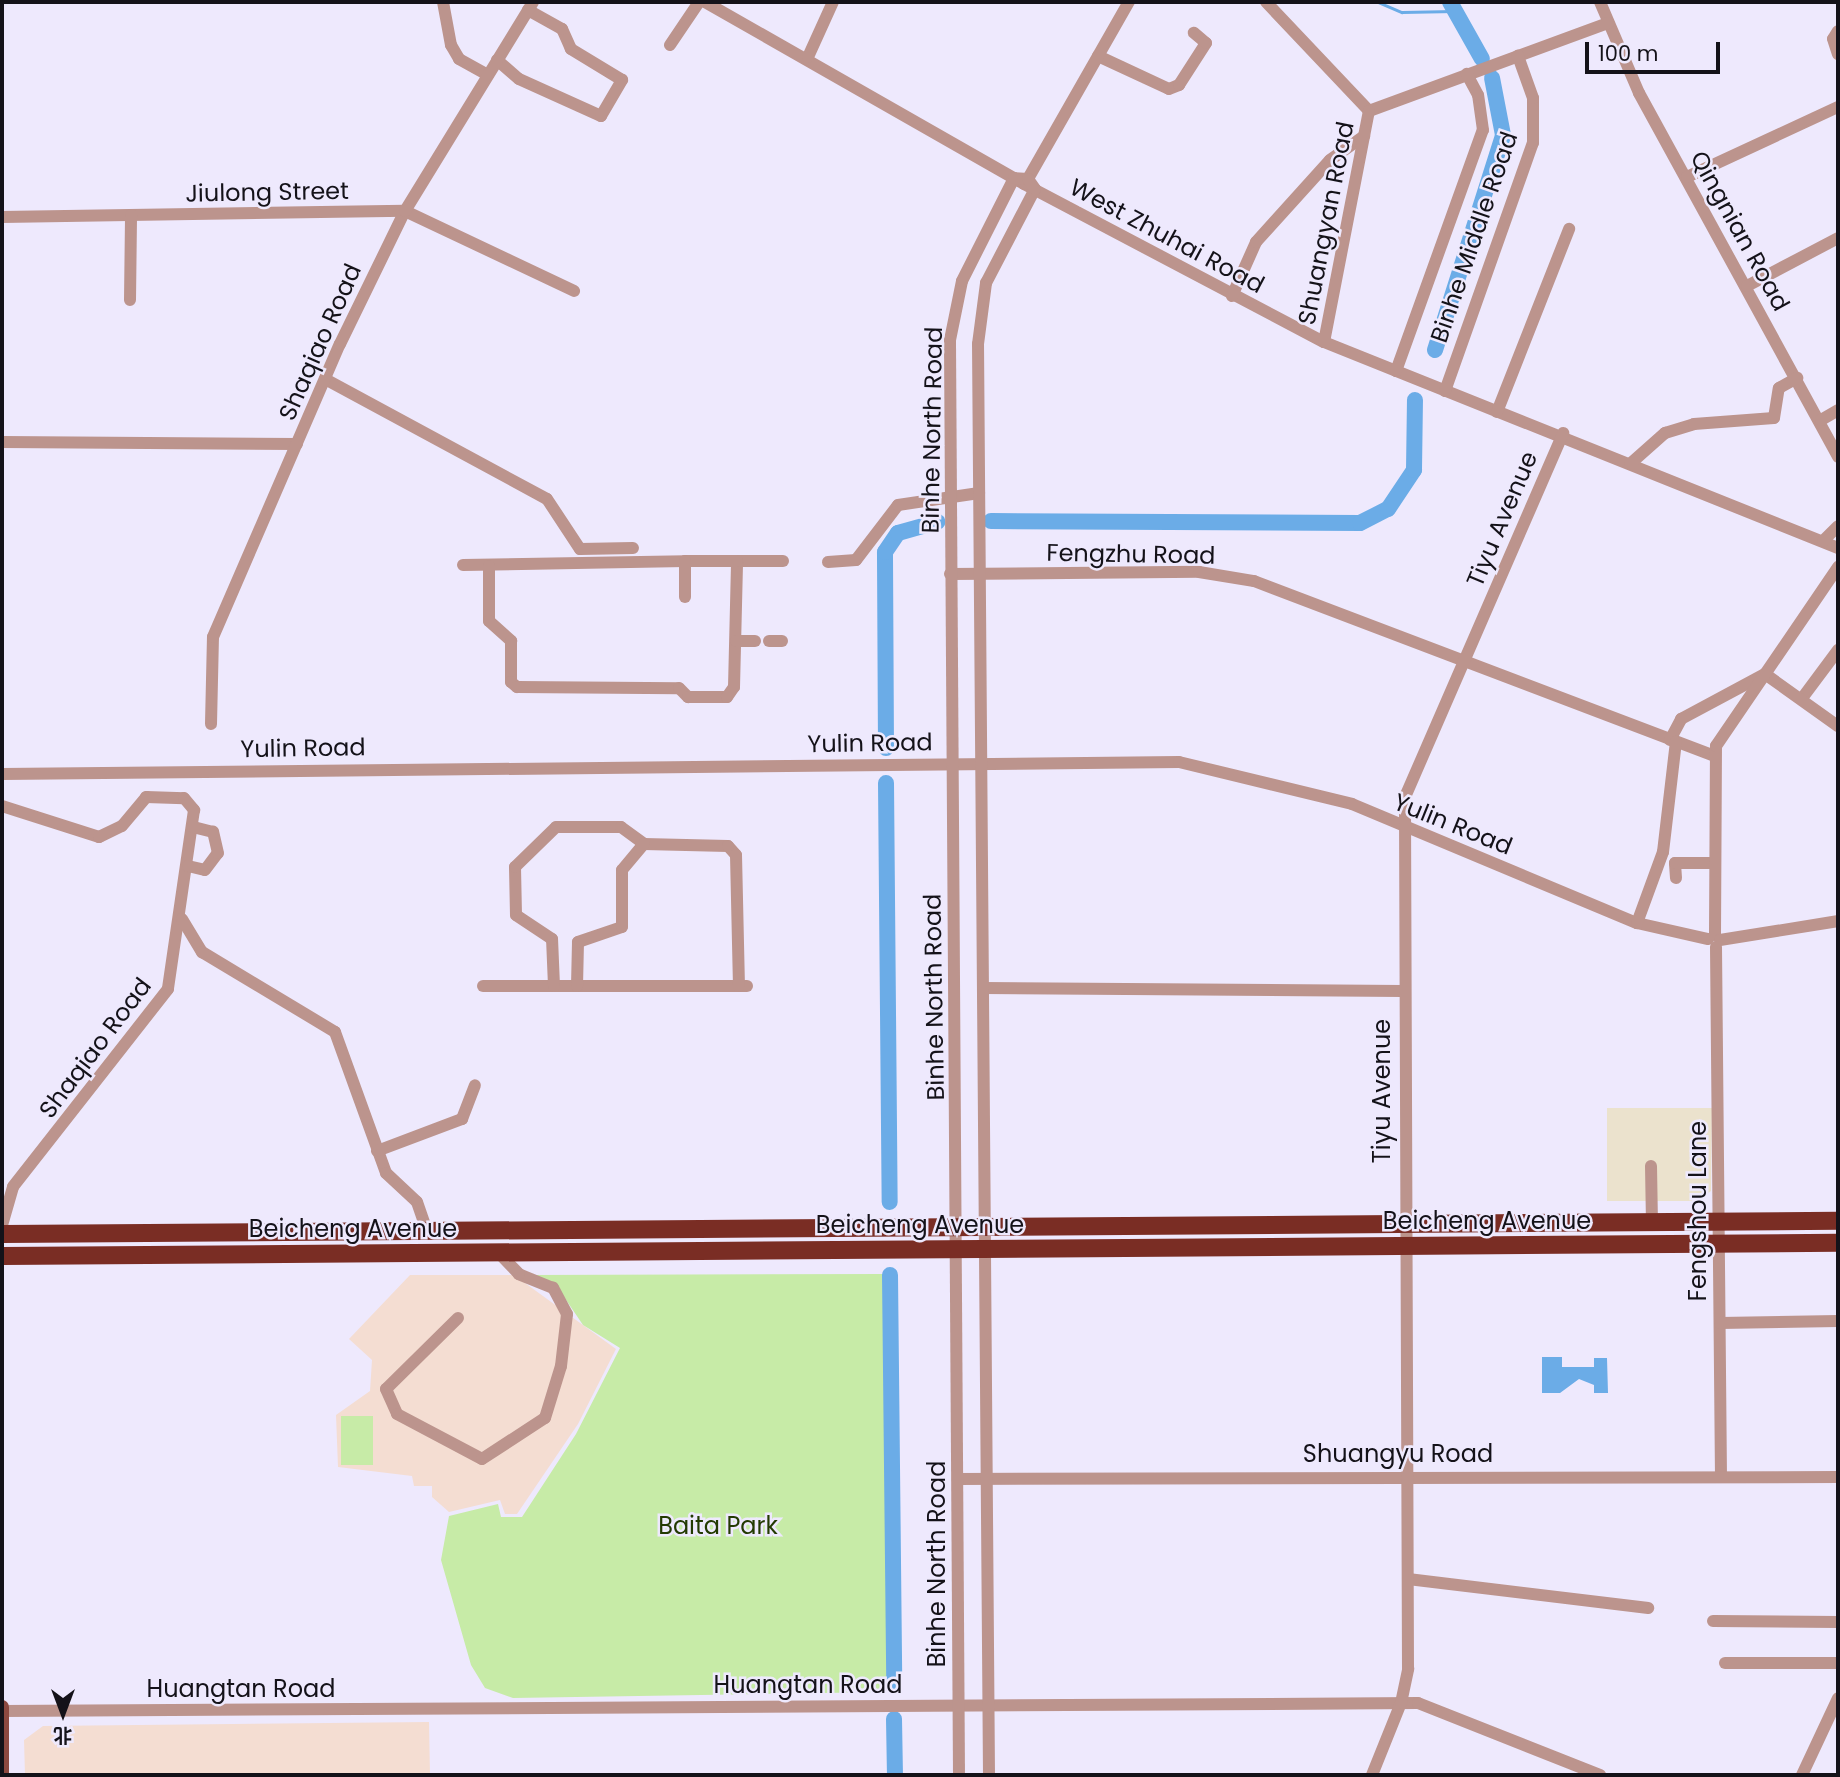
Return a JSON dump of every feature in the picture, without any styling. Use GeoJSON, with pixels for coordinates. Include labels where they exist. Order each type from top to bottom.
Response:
{"type":"FeatureCollection","features":[{"type":"Feature","properties":{"kind":"highway","name":"Beicheng Avenue"},"geometry":{"type":"LineString","coordinates":[[2,1234],[1838,1221]]}},
{"type":"Feature","properties":{"kind":"highway","name":"Beicheng Avenue"},"geometry":{"type":"LineString","coordinates":[[2,1256],[1838,1243]]}},
{"type":"Feature","properties":{"kind":"main road"},"geometry":{"type":"LineString","coordinates":[[2,1709],[2,1775]]}},
{"type":"Feature","properties":{"kind":"street"},"geometry":{"type":"LineString","coordinates":[[443,2],[455,52],[488,75]]}},
{"type":"Feature","properties":{"kind":"street"},"geometry":{"type":"LineString","coordinates":[[670,45],[698,2]]}},
{"type":"Feature","properties":{"kind":"street","name":"West Zhuhai Road"},"geometry":{"type":"LineString","coordinates":[[705,2],[809,53]]}},
{"type":"Feature","properties":{"kind":"street","name":"West Zhuhai Road"},"geometry":{"type":"LineString","coordinates":[[720,2],[1025,182],[1324,340],[1829,540],[1838,548]]}},
{"type":"Feature","properties":{"kind":"street"},"geometry":{"type":"LineString","coordinates":[[809,53],[833,2]]}},
{"type":"Feature","properties":{"kind":"street"},"geometry":{"type":"LineString","coordinates":[[1025,182],[1129,2]]}},
{"type":"Feature","properties":{"kind":"street","name":"Shuangyan Road"},"geometry":{"type":"LineString","coordinates":[[1266,2],[1369,111]]}},
{"type":"Feature","properties":{"kind":"street","name":"Qingnian Road"},"geometry":{"type":"LineString","coordinates":[[1600,2],[1608,23],[1687,177],[1821,420],[1838,457]]}},
{"type":"Feature","properties":{"kind":"street"},"geometry":{"type":"LineString","coordinates":[[497,60],[519,79],[601,116],[622,80],[570,49],[562,29],[531,6]]}},
{"type":"Feature","properties":{"kind":"street","name":"Shaqiao Road"},"geometry":{"type":"LineString","coordinates":[[211,724],[213,637],[325,379],[405,211],[531,6]]}},
{"type":"Feature","properties":{"kind":"street"},"geometry":{"type":"LineString","coordinates":[[1518,56],[1608,23]]}},
{"type":"Feature","properties":{"kind":"street"},"geometry":{"type":"LineString","coordinates":[[1838,31],[1833,39],[1838,54]]}},
{"type":"Feature","properties":{"kind":"street"},"geometry":{"type":"LineString","coordinates":[[1098,56],[1169,89],[1179,85],[1206,43],[1194,33]]}},
{"type":"Feature","properties":{"kind":"street","name":"Shuangyan Road"},"geometry":{"type":"LineString","coordinates":[[1369,111],[1518,56]]}},
{"type":"Feature","properties":{"kind":"street","name":"Binhe Middle Road"},"geometry":{"type":"LineString","coordinates":[[1445,388],[1533,143],[1533,98],[1518,56]]}},
{"type":"Feature","properties":{"kind":"street","name":"Binhe Middle Road"},"geometry":{"type":"LineString","coordinates":[[1397,368],[1483,130],[1467,74]]}},
{"type":"Feature","properties":{"kind":"street"},"geometry":{"type":"LineString","coordinates":[[1687,177],[1838,107]]}},
{"type":"Feature","properties":{"kind":"street","name":"Shuangyan Road"},"geometry":{"type":"LineString","coordinates":[[1324,340],[1369,111]]}},
{"type":"Feature","properties":{"kind":"street"},"geometry":{"type":"LineString","coordinates":[[1234,293],[1256,242],[1330,160],[1364,136]]}},
{"type":"Feature","properties":{"kind":"street","name":"Binhe North Road"},"geometry":{"type":"LineString","coordinates":[[989,1775],[978,344],[986,283],[1025,182]]}},
{"type":"Feature","properties":{"kind":"street","name":"Binhe North Road"},"geometry":{"type":"LineString","coordinates":[[959,1775],[950,340],[962,281],[1025,182]]}},
{"type":"Feature","properties":{"kind":"street"},"geometry":{"type":"LineString","coordinates":[[405,211],[574,291]]}},
{"type":"Feature","properties":{"kind":"street","name":"Jiulong Street"},"geometry":{"type":"LineString","coordinates":[[2,217],[405,211]]}},
{"type":"Feature","properties":{"kind":"street"},"geometry":{"type":"LineString","coordinates":[[130,300],[131,215]]}},
{"type":"Feature","properties":{"kind":"street"},"geometry":{"type":"LineString","coordinates":[[1498,410],[1569,229]]}},
{"type":"Feature","properties":{"kind":"street"},"geometry":{"type":"LineString","coordinates":[[1747,286],[1838,238]]}},
{"type":"Feature","properties":{"kind":"street"},"geometry":{"type":"LineString","coordinates":[[1632,461],[1665,433],[1694,424],[1774,418],[1779,388],[1797,378]]}},
{"type":"Feature","properties":{"kind":"street"},"geometry":{"type":"LineString","coordinates":[[325,379],[547,499],[580,549],[633,548]]}},
{"type":"Feature","properties":{"kind":"street"},"geometry":{"type":"LineString","coordinates":[[1821,420],[1838,410]]}},
{"type":"Feature","properties":{"kind":"street","name":"Tiyu Avenue"},"geometry":{"type":"LineString","coordinates":[[1371,1775],[1401,1703],[1408,1579],[1403,1246],[1405,797],[1562,435]]}},
{"type":"Feature","properties":{"kind":"street"},"geometry":{"type":"LineString","coordinates":[[2,442],[297,444]]}},
{"type":"Feature","properties":{"kind":"street"},"geometry":{"type":"LineString","coordinates":[[828,562],[856,560],[898,505],[950,496],[979,495]]}},
{"type":"Feature","properties":{"kind":"street"},"geometry":{"type":"LineString","coordinates":[[1829,540],[1838,526]]}},
{"type":"Feature","properties":{"kind":"street"},"geometry":{"type":"LineString","coordinates":[[685,561],[685,597]]}},
{"type":"Feature","properties":{"kind":"street"},"geometry":{"type":"LineString","coordinates":[[489,566],[489,621],[511,641],[511,682],[517,687],[679,688],[688,697],[720,698],[734,687],[737,561]]}},
{"type":"Feature","properties":{"kind":"street"},"geometry":{"type":"LineString","coordinates":[[463,565],[783,561]]}},
{"type":"Feature","properties":{"kind":"street"},"geometry":{"type":"LineString","coordinates":[[1713,755],[1838,567]]}},
{"type":"Feature","properties":{"kind":"street","name":"Fengzhu Road"},"geometry":{"type":"LineString","coordinates":[[950,574],[1199,572],[1254,581],[1463,664],[1713,755]]}},
{"type":"Feature","properties":{"kind":"street"},"geometry":{"type":"LineString","coordinates":[[736,641],[769,641]]}},
{"type":"Feature","properties":{"kind":"street"},"geometry":{"type":"LineString","coordinates":[[1803,697],[1838,650]]}},
{"type":"Feature","properties":{"kind":"street"},"geometry":{"type":"LineString","coordinates":[[1765,674],[1803,697],[1838,726]]}},
{"type":"Feature","properties":{"kind":"street"},"geometry":{"type":"LineString","coordinates":[[1637,923],[1663,852],[1673,741],[1681,719],[1765,674]]}},
{"type":"Feature","properties":{"kind":"street","name":"Fengshou Lane"},"geometry":{"type":"LineString","coordinates":[[1713,755],[1721,1476]]}},
{"type":"Feature","properties":{"kind":"street","name":"Yulin Road"},"geometry":{"type":"LineString","coordinates":[[2,774],[952,763],[1200,765],[1352,804],[1637,923],[1715,940],[1838,921]]}},
{"type":"Feature","properties":{"kind":"street","name":"Shaqiao Road"},"geometry":{"type":"LineString","coordinates":[[2,806],[99,837],[122,825],[139,800],[184,798],[193,803],[193,827],[182,919],[168,989],[13,1187],[2,1225]]}},
{"type":"Feature","properties":{"kind":"street"},"geometry":{"type":"LineString","coordinates":[[188,866],[205,870],[218,853],[213,832],[193,827]]}},
{"type":"Feature","properties":{"kind":"street"},"geometry":{"type":"LineString","coordinates":[[483,986],[554,986],[577,986],[743,986],[736,855],[728,846],[705,843],[644,844],[621,827],[556,827],[538,850],[518,858],[516,915],[552,939],[554,986]]}},
{"type":"Feature","properties":{"kind":"street"},"geometry":{"type":"LineString","coordinates":[[577,986],[578,942],[622,928],[622,870],[644,844]]}},
{"type":"Feature","properties":{"kind":"street"},"geometry":{"type":"LineString","coordinates":[[1663,852],[1675,863],[1715,863]]}},
{"type":"Feature","properties":{"kind":"street"},"geometry":{"type":"LineString","coordinates":[[1675,863],[1676,878]]}},
{"type":"Feature","properties":{"kind":"street"},"geometry":{"type":"LineString","coordinates":[[182,919],[202,952],[335,1032],[386,1173],[417,1202],[427,1231]]}},
{"type":"Feature","properties":{"kind":"street"},"geometry":{"type":"LineString","coordinates":[[983,988],[1403,991]]}},
{"type":"Feature","properties":{"kind":"street"},"geometry":{"type":"LineString","coordinates":[[377,1151],[462,1119],[475,1085]]}},
{"type":"Feature","properties":{"kind":"street"},"geometry":{"type":"LineString","coordinates":[[1651,1166],[1652,1223]]}},
{"type":"Feature","properties":{"kind":"street"},"geometry":{"type":"LineString","coordinates":[[458,1318],[386,1389],[397,1414],[482,1459],[545,1418],[561,1366],[567,1314],[553,1288],[514,1272],[498,1252]]}},
{"type":"Feature","properties":{"kind":"street"},"geometry":{"type":"LineString","coordinates":[[1720,1323],[1838,1321]]}},
{"type":"Feature","properties":{"kind":"street","name":"Shuangyu Road"},"geometry":{"type":"LineString","coordinates":[[958,1479],[1408,1474],[1838,1477]]}},
{"type":"Feature","properties":{"kind":"street"},"geometry":{"type":"LineString","coordinates":[[1408,1579],[1648,1608]]}},
{"type":"Feature","properties":{"kind":"street"},"geometry":{"type":"LineString","coordinates":[[1713,1621],[1838,1622]]}},
{"type":"Feature","properties":{"kind":"street"},"geometry":{"type":"LineString","coordinates":[[1725,1663],[1838,1663]]}},
{"type":"Feature","properties":{"kind":"street"},"geometry":{"type":"LineString","coordinates":[[1802,1775],[1838,1698]]}},
{"type":"Feature","properties":{"kind":"street","name":"Huangtan Road"},"geometry":{"type":"LineString","coordinates":[[2,1709],[1401,1703],[1454,1714],[1600,1775]]}},
{"type":"Feature","properties":{"kind":"shaded area"},"geometry":{"type":"Polygon","coordinates":[[[1607,1108],[1712,1108],[1711,1191],[1698,1201],[1607,1201],[1607,1108]]]}},
{"type":"Feature","properties":{"kind":"shaded area"},"geometry":{"type":"Polygon","coordinates":[[[410,1275],[514,1275],[616,1349],[578,1424],[517,1514],[505,1514],[500,1500],[449,1512],[432,1497],[432,1486],[414,1486],[412,1476],[338,1467],[336,1415],[370,1391],[372,1360],[349,1339],[410,1275]]]}},
{"type":"Feature","properties":{"kind":"shaded area"},"geometry":{"type":"Polygon","coordinates":[[[429,1722],[430,1775],[25,1775],[24,1740],[43,1726],[429,1722]]]}},
{"type":"Feature","properties":{"kind":"green space","name":"Baita Park"},"geometry":{"type":"Polygon","coordinates":[[[885,1274],[887,1692],[513,1698],[485,1688],[471,1665],[441,1560],[449,1516],[498,1504],[501,1517],[522,1517],[576,1434],[620,1348],[583,1325],[558,1288],[530,1275],[885,1274]]]}},
{"type":"Feature","properties":{"kind":"green space"},"geometry":{"type":"Polygon","coordinates":[[[341,1416],[373,1416],[373,1465],[341,1465],[341,1416]]]}},
{"type":"Feature","properties":{"kind":"water"},"geometry":{"type":"Polygon","coordinates":[[[1542,1357],[1562,1357],[1562,1367],[1594,1367],[1594,1358],[1607,1358],[1608,1393],[1594,1393],[1594,1385],[1579,1379],[1560,1393],[1542,1393],[1542,1357]]]}},
{"type":"Feature","properties":{"kind":"waterway"},"geometry":{"type":"LineString","coordinates":[[1378,2],[1402,12],[1454,11]]}},
{"type":"Feature","properties":{"kind":"waterway"},"geometry":{"type":"LineString","coordinates":[[1450,2],[1482,59]]}},
{"type":"Feature","properties":{"kind":"waterway"},"geometry":{"type":"LineString","coordinates":[[1435,350],[1503,135],[1492,78]]}},
{"type":"Feature","properties":{"kind":"waterway"},"geometry":{"type":"LineString","coordinates":[[991,521],[1360,523],[1388,509],[1414,470],[1415,400]]}},
{"type":"Feature","properties":{"kind":"waterway"},"geometry":{"type":"LineString","coordinates":[[886,748],[885,552],[898,533],[937,522]]}},
{"type":"Feature","properties":{"kind":"waterway"},"geometry":{"type":"LineString","coordinates":[[886,783],[890,1202]]}},
{"type":"Feature","properties":{"kind":"waterway"},"geometry":{"type":"LineString","coordinates":[[890,1275],[894,1687]]}},
{"type":"Feature","properties":{"kind":"waterway"},"geometry":{"type":"LineString","coordinates":[[894,1719],[895,1775]]}}]}
